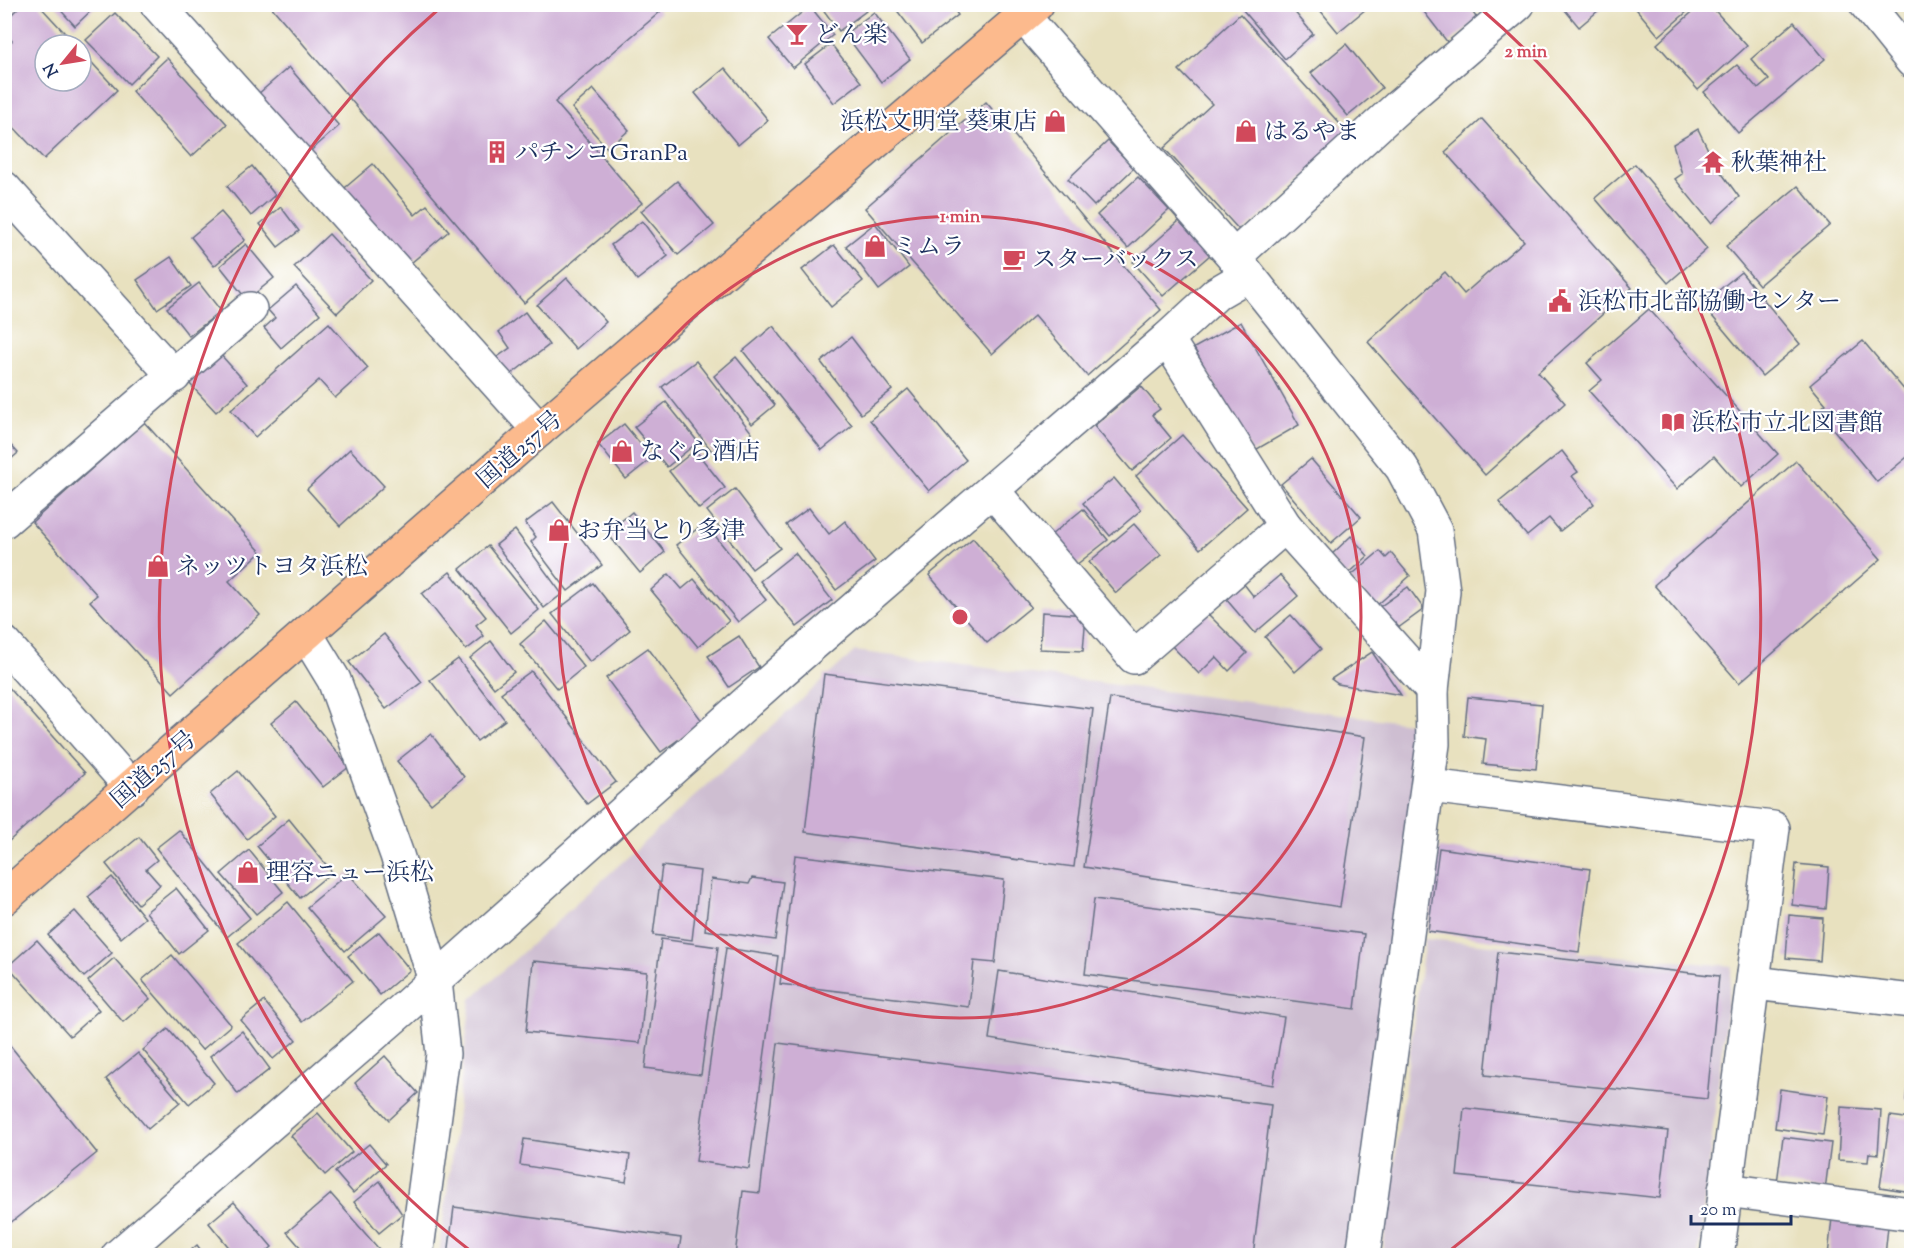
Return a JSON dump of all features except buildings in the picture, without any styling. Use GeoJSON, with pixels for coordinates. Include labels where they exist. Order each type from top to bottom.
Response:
{"type":"FeatureCollection","features":[{"type":"Feature","properties":{"kind":"highway","name":"国道257号"},"geometry":{"type":"LineString","coordinates":[[4,898],[539,430],[1030,10]]}},
{"type":"Feature","properties":{"kind":"street"},"geometry":{"type":"LineString","coordinates":[[157,4],[539,430]]}},
{"type":"Feature","properties":{"kind":"street"},"geometry":{"type":"LineString","coordinates":[[118,1256],[435,981],[783,670],[1167,339],[1217,292],[1398,107],[1518,4]]}},
{"type":"Feature","properties":{"kind":"street"},"geometry":{"type":"LineString","coordinates":[[1866,4],[1906,43]]}},
{"type":"Feature","properties":{"kind":"street"},"geometry":{"type":"LineString","coordinates":[[1030,10],[1241,266],[1402,468],[1435,530],[1443,591],[1432,690],[1433,744],[1429,786],[1363,1256]]}},
{"type":"Feature","properties":{"kind":"street"},"geometry":{"type":"LineString","coordinates":[[4,188],[174,376]]}},
{"type":"Feature","properties":{"kind":"street"},"geometry":{"type":"LineString","coordinates":[[4,521],[249,309]]}},
{"type":"Feature","properties":{"kind":"street"},"geometry":{"type":"LineString","coordinates":[[1167,339],[1285,526],[1432,690]]}},
{"type":"Feature","properties":{"kind":"street"},"geometry":{"type":"LineString","coordinates":[[993,490],[1134,657],[1285,526]]}},
{"type":"Feature","properties":{"kind":"street"},"geometry":{"type":"LineString","coordinates":[[306,634],[334,680],[397,855],[435,981],[443,1054],[416,1256]]}},
{"type":"Feature","properties":{"kind":"street"},"geometry":{"type":"LineString","coordinates":[[4,643],[132,788]]}},
{"type":"Feature","properties":{"kind":"street"},"geometry":{"type":"LineString","coordinates":[[1429,786],[1773,828],[1717,1256]]}},
{"type":"Feature","properties":{"kind":"street"},"geometry":{"type":"LineString","coordinates":[[1754,983],[1911,1001]]}},
{"type":"Feature","properties":{"kind":"street"},"geometry":{"type":"LineString","coordinates":[[1725,1190],[1911,1214]]}},
{"type":"Feature","properties":{"kind":"shaded area"},"geometry":{"type":"Polygon","coordinates":[[[855,651],[1425,725],[1350,1255],[439,1256],[471,999],[855,651]]]}},
{"type":"Feature","properties":{"kind":"shaded area"},"geometry":{"type":"Polygon","coordinates":[[[1425,939],[1732,966],[1698,1255],[1382,1256],[1425,939]]]}},
{"type":"Feature","properties":{"kind":"place","name":"どん楽"},"geometry":{"type":"Point","coordinates":[797,34]}},
{"type":"Feature","properties":{"kind":"place","name":"浜松文明堂 葵東店"},"geometry":{"type":"Point","coordinates":[1055,121]}},
{"type":"Feature","properties":{"kind":"place","name":"はるやま"},"geometry":{"type":"Point","coordinates":[1246,131]}},
{"type":"Feature","properties":{"kind":"place","name":"パチンコGranPa"},"geometry":{"type":"Point","coordinates":[497,152]}},
{"type":"Feature","properties":{"kind":"place","name":"秋葉神社"},"geometry":{"type":"Point","coordinates":[1713,162]}},
{"type":"Feature","properties":{"kind":"place","name":"ミムラ"},"geometry":{"type":"Point","coordinates":[875,246]}},
{"type":"Feature","properties":{"kind":"place","name":"スターバックス"},"geometry":{"type":"Point","coordinates":[1014,259]}},
{"type":"Feature","properties":{"kind":"place","name":"浜松市北部協働センター"},"geometry":{"type":"Point","coordinates":[1560,301]}},
{"type":"Feature","properties":{"kind":"place","name":"浜松市立北図書館"},"geometry":{"type":"Point","coordinates":[1673,422]}},
{"type":"Feature","properties":{"kind":"place","name":"なぐら酒店"},"geometry":{"type":"Point","coordinates":[622,451]}},
{"type":"Feature","properties":{"kind":"place","name":"お弁当とり多津"},"geometry":{"type":"Point","coordinates":[559,530]}},
{"type":"Feature","properties":{"kind":"place","name":"ネッツトヨタ浜松"},"geometry":{"type":"Point","coordinates":[158,566]}},
{"type":"Feature","properties":{"kind":"place","name":"理容ニュー浜松"},"geometry":{"type":"Point","coordinates":[248,872]}}]}
